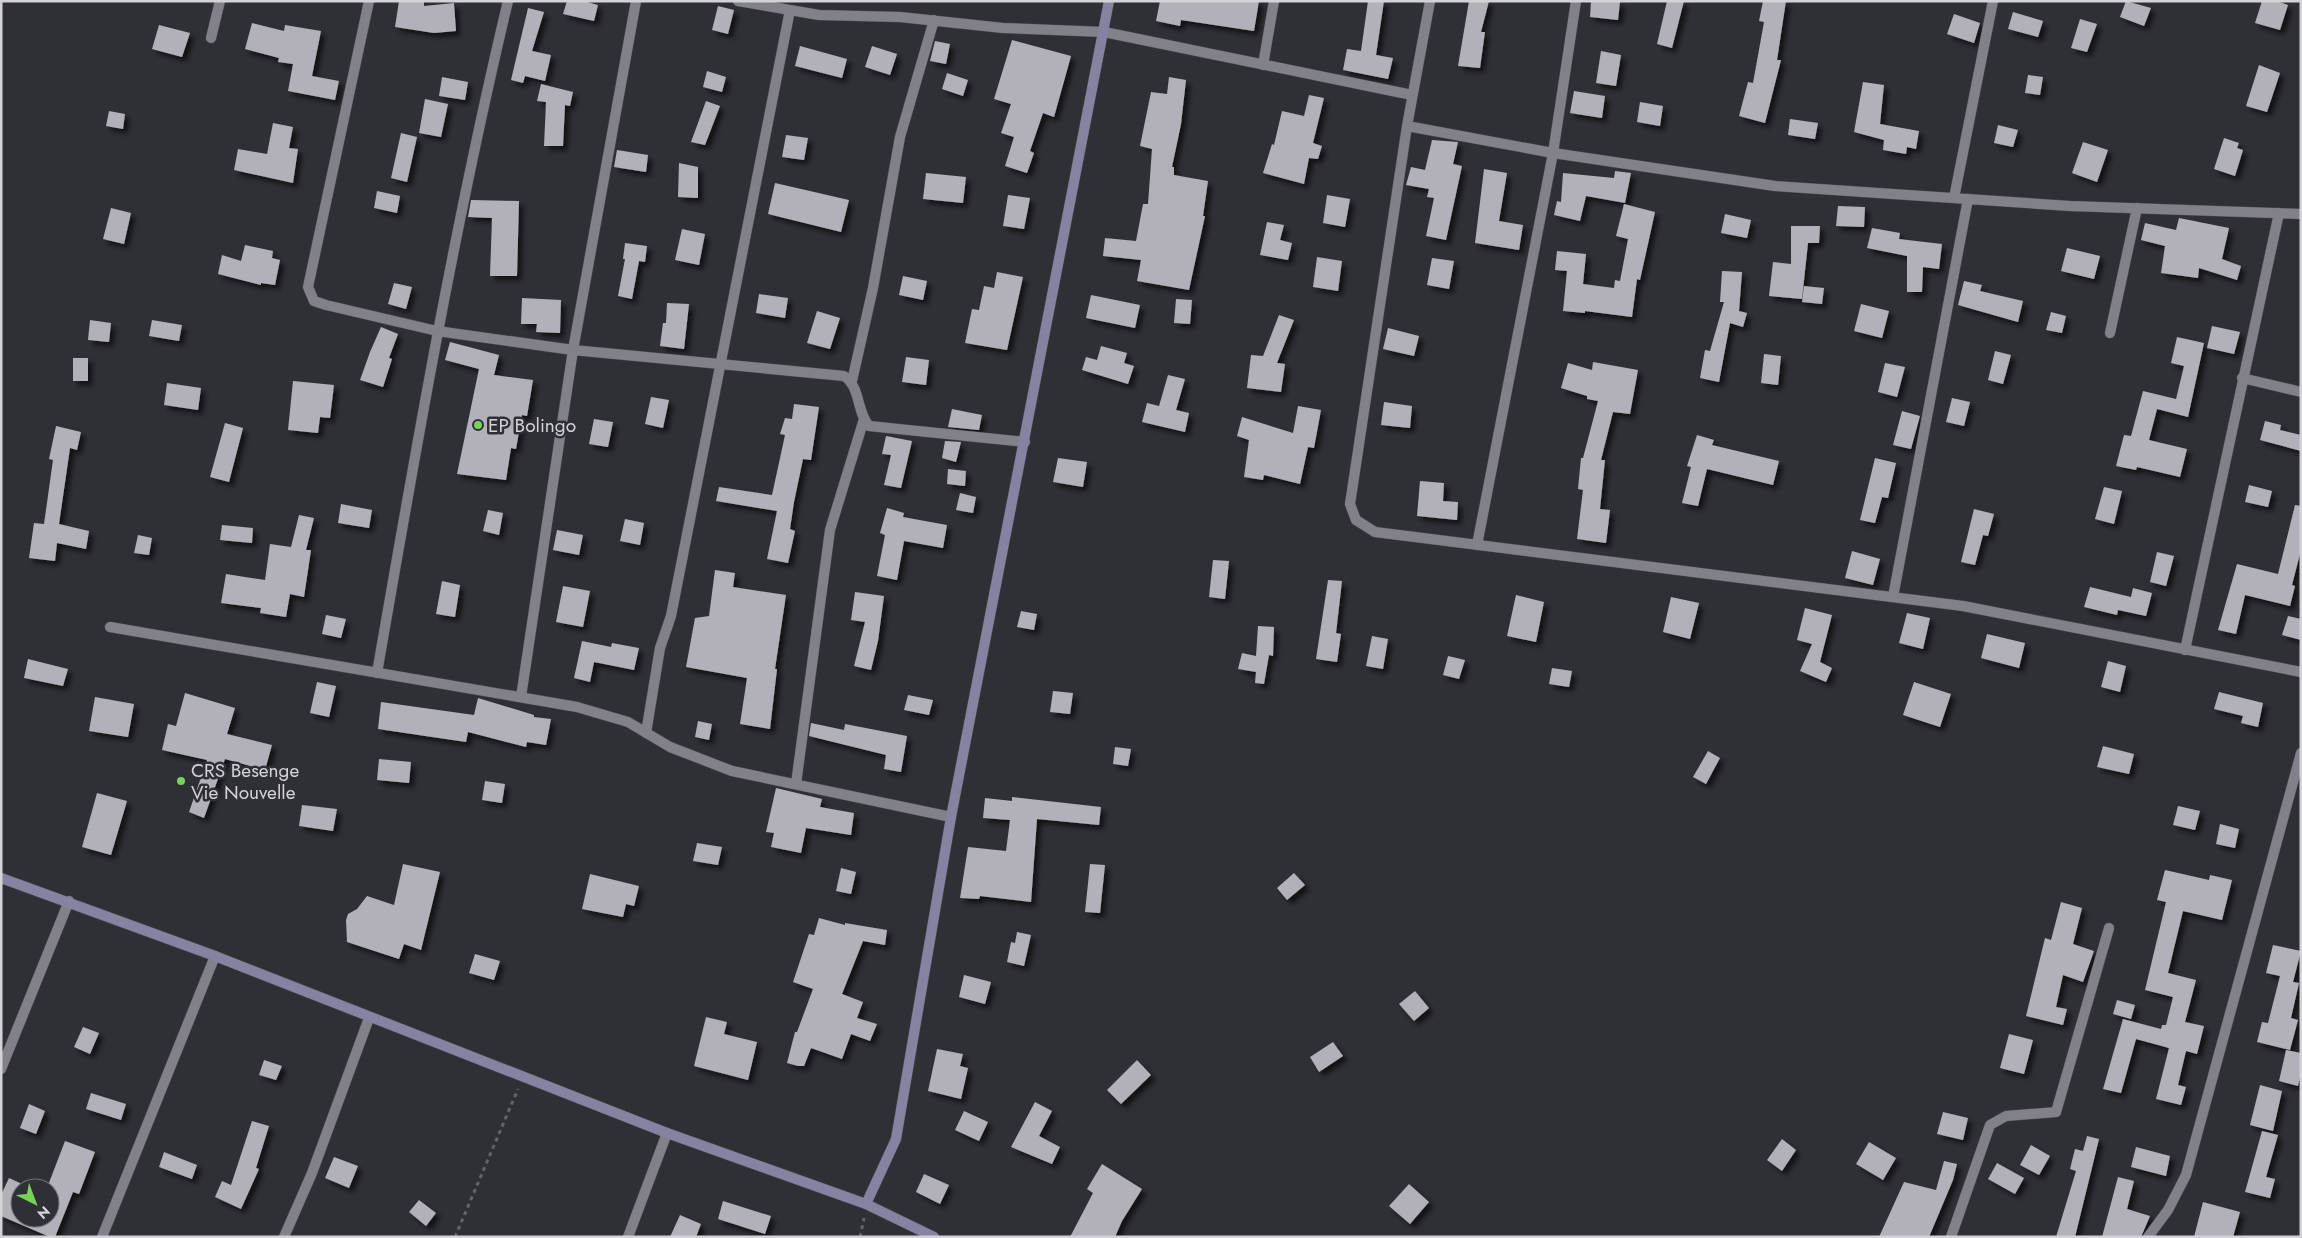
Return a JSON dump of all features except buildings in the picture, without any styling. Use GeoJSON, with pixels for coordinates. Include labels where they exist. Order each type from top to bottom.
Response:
{"type":"FeatureCollection","features":[{"type":"Feature","properties":{"kind":"street"},"geometry":{"type":"LineString","coordinates":[[211,38],[220,1]]}},
{"type":"Feature","properties":{"kind":"street"},"geometry":{"type":"LineString","coordinates":[[369,1],[308,287],[314,300],[326,305],[437,331],[573,350],[844,376],[852,381]]}},
{"type":"Feature","properties":{"kind":"street"},"geometry":{"type":"LineString","coordinates":[[376,673],[437,331],[508,1]]}},
{"type":"Feature","properties":{"kind":"street"},"geometry":{"type":"LineString","coordinates":[[521,697],[573,350],[636,1]]}},
{"type":"Feature","properties":{"kind":"street"},"geometry":{"type":"LineString","coordinates":[[738,1],[820,15],[900,17],[1003,28],[1104,32],[1412,95]]}},
{"type":"Feature","properties":{"kind":"street"},"geometry":{"type":"LineString","coordinates":[[866,1204],[896,1139],[950,817],[1025,442],[1109,1]]}},
{"type":"Feature","properties":{"kind":"street"},"geometry":{"type":"LineString","coordinates":[[1263,64],[1274,1]]}},
{"type":"Feature","properties":{"kind":"street"},"geometry":{"type":"LineString","coordinates":[[1430,1],[1407,126],[1350,504],[1356,520],[1375,532],[1962,606],[2301,672]]}},
{"type":"Feature","properties":{"kind":"street"},"geometry":{"type":"LineString","coordinates":[[1477,545],[1553,152],[1576,1]]}},
{"type":"Feature","properties":{"kind":"street"},"geometry":{"type":"LineString","coordinates":[[1954,198],[1993,1]]}},
{"type":"Feature","properties":{"kind":"street"},"geometry":{"type":"LineString","coordinates":[[646,733],[660,648],[671,616],[790,10]]}},
{"type":"Feature","properties":{"kind":"street"},"geometry":{"type":"LineString","coordinates":[[934,20],[900,137],[873,288],[852,381],[864,419],[870,426],[1025,442]]}},
{"type":"Feature","properties":{"kind":"street"},"geometry":{"type":"LineString","coordinates":[[1407,126],[1553,152],[1775,186],[2137,208],[2301,214]]}},
{"type":"Feature","properties":{"kind":"street"},"geometry":{"type":"LineString","coordinates":[[1894,597],[1968,199]]}},
{"type":"Feature","properties":{"kind":"street"},"geometry":{"type":"LineString","coordinates":[[2110,333],[2137,208]]}},
{"type":"Feature","properties":{"kind":"street"},"geometry":{"type":"LineString","coordinates":[[2185,650],[2279,213]]}},
{"type":"Feature","properties":{"kind":"street"},"geometry":{"type":"LineString","coordinates":[[2242,378],[2301,392]]}},
{"type":"Feature","properties":{"kind":"street"},"geometry":{"type":"LineString","coordinates":[[796,784],[830,530],[864,419]]}},
{"type":"Feature","properties":{"kind":"street"},"geometry":{"type":"LineString","coordinates":[[110,627],[577,707],[628,722],[670,747],[732,771],[950,817]]}},
{"type":"Feature","properties":{"kind":"street"},"geometry":{"type":"LineString","coordinates":[[2148,1237],[2168,1210],[2186,1174],[2301,753]]}},
{"type":"Feature","properties":{"kind":"street"},"geometry":{"type":"LineString","coordinates":[[1,878],[69,901],[215,956],[369,1018],[667,1133],[866,1204],[934,1237]]}},
{"type":"Feature","properties":{"kind":"street"},"geometry":{"type":"LineString","coordinates":[[1,1068],[69,901]]}},
{"type":"Feature","properties":{"kind":"street"},"geometry":{"type":"LineString","coordinates":[[1951,1237],[1990,1126],[2006,1116],[2056,1112],[2109,928]]}},
{"type":"Feature","properties":{"kind":"street"},"geometry":{"type":"LineString","coordinates":[[102,1237],[215,956]]}},
{"type":"Feature","properties":{"kind":"street"},"geometry":{"type":"LineString","coordinates":[[284,1237],[312,1173],[369,1018]]}},
{"type":"Feature","properties":{"kind":"street"},"geometry":{"type":"LineString","coordinates":[[628,1237],[667,1133]]}},
{"type":"Feature","properties":{"kind":"path"},"geometry":{"type":"LineString","coordinates":[[455,1237],[523,1077]]}},
{"type":"Feature","properties":{"kind":"place","name":"EP Bolingo"},"geometry":{"type":"Point","coordinates":[478,425]}},
{"type":"Feature","properties":{"kind":"place","name":"CRS Besenge Vie Nouvelle"},"geometry":{"type":"Point","coordinates":[181,781]}}]}
